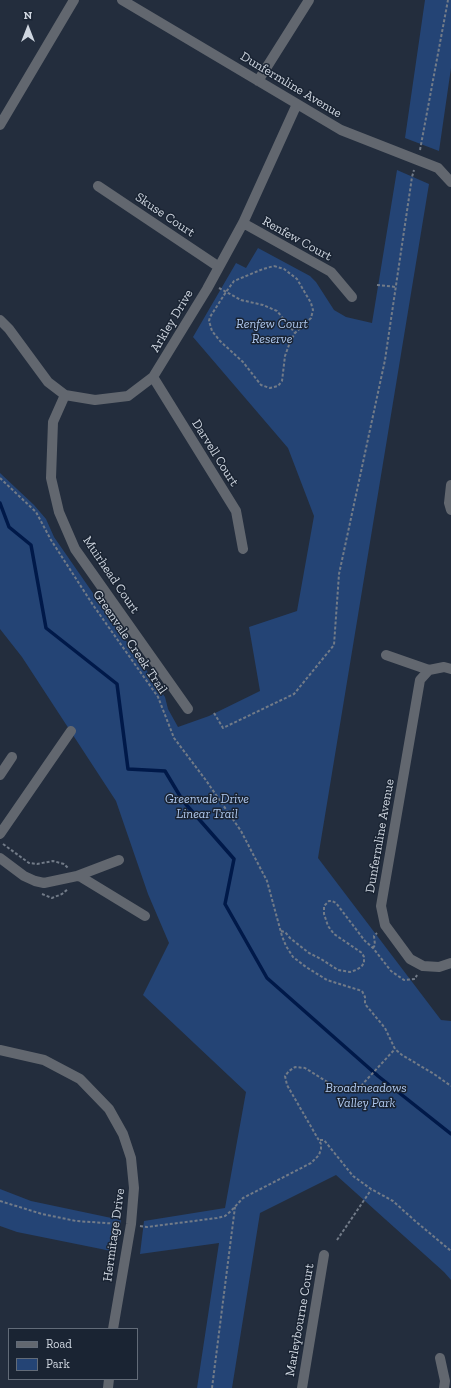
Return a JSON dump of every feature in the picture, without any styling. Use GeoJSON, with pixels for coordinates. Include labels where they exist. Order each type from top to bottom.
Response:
{"type":"FeatureCollection","features":[{"type":"Feature","properties":{"kind":"street"},"geometry":{"type":"LineString","coordinates":[[1,120],[74,0]]}},
{"type":"Feature","properties":{"kind":"street","name":"Dunfermline Avenue"},"geometry":{"type":"LineString","coordinates":[[122,0],[341,130],[438,168],[451,182]]}},
{"type":"Feature","properties":{"kind":"street"},"geometry":{"type":"LineString","coordinates":[[258,81],[309,0]]}},
{"type":"Feature","properties":{"kind":"street","name":"Arkley Drive"},"geometry":{"type":"LineString","coordinates":[[0,320],[9,329],[48,382],[65,395],[95,400],[128,396],[153,377],[207,289],[243,223],[297,104]]}},
{"type":"Feature","properties":{"kind":"street","name":"Skuse Court"},"geometry":{"type":"LineString","coordinates":[[98,186],[219,267]]}},
{"type":"Feature","properties":{"kind":"street","name":"Renfew Court"},"geometry":{"type":"LineString","coordinates":[[243,223],[331,272],[352,297]]}},
{"type":"Feature","properties":{"kind":"street","name":"Darvell Court"},"geometry":{"type":"LineString","coordinates":[[153,377],[236,511],[243,549]]}},
{"type":"Feature","properties":{"kind":"street","name":"Muirhead Court"},"geometry":{"type":"LineString","coordinates":[[65,395],[53,422],[51,478],[59,512],[75,549],[188,709]]}},
{"type":"Feature","properties":{"kind":"street"},"geometry":{"type":"LineString","coordinates":[[451,485],[449,503],[451,510]]}},
{"type":"Feature","properties":{"kind":"street"},"geometry":{"type":"LineString","coordinates":[[386,655],[429,670],[444,667],[451,668]]}},
{"type":"Feature","properties":{"kind":"street","name":"Dunfermline Avenue"},"geometry":{"type":"LineString","coordinates":[[423,966],[410,959],[385,925],[382,906],[420,680],[429,670]]}},
{"type":"Feature","properties":{"kind":"street"},"geometry":{"type":"LineString","coordinates":[[0,834],[71,731]]}},
{"type":"Feature","properties":{"kind":"street"},"geometry":{"type":"LineString","coordinates":[[0,775],[12,757]]}},
{"type":"Feature","properties":{"kind":"street"},"geometry":{"type":"LineString","coordinates":[[0,858],[24,876],[44,883],[74,877],[119,860]]}},
{"type":"Feature","properties":{"kind":"street"},"geometry":{"type":"LineString","coordinates":[[74,877],[81,877],[145,916]]}},
{"type":"Feature","properties":{"kind":"street"},"geometry":{"type":"LineString","coordinates":[[423,966],[440,967],[451,964]]}},
{"type":"Feature","properties":{"kind":"street","name":"Hermitage Drive"},"geometry":{"type":"LineString","coordinates":[[0,1050],[44,1060],[80,1080],[109,1109],[123,1134],[131,1158],[134,1188],[131,1224],[112,1328]]}},
{"type":"Feature","properties":{"kind":"street","name":"Marleybourne Court"},"geometry":{"type":"LineString","coordinates":[[302,1388],[324,1255]]}},
{"type":"Feature","properties":{"kind":"street"},"geometry":{"type":"LineString","coordinates":[[440,1358],[445,1381],[444,1388]]}},
{"type":"Feature","properties":{"kind":"path"},"geometry":{"type":"LineString","coordinates":[[214,713],[223,728],[294,694],[334,644],[339,574],[385,360],[412,176],[422,145],[448,0]]}},
{"type":"Feature","properties":{"kind":"path"},"geometry":{"type":"LineString","coordinates":[[274,266],[288,271],[300,284],[313,308],[313,313],[311,318],[295,333],[286,352],[284,375],[278,386],[273,388],[261,385],[243,362],[216,336],[210,326],[210,318],[226,292],[231,284],[237,280],[274,266]]}},
{"type":"Feature","properties":{"kind":"path"},"geometry":{"type":"LineString","coordinates":[[376,285],[396,287]]}},
{"type":"Feature","properties":{"kind":"path"},"geometry":{"type":"LineString","coordinates":[[226,292],[241,300],[263,305],[277,311],[295,333]]}},
{"type":"Feature","properties":{"kind":"path","name":"Greenvale Creek Trail"},"geometry":{"type":"LineString","coordinates":[[0,478],[36,512],[50,540],[93,605],[158,696],[174,738],[241,831],[267,881],[286,946],[293,957],[327,980],[362,991],[365,1004],[385,1028],[395,1050]]}},
{"type":"Feature","properties":{"kind":"path"},"geometry":{"type":"LineString","coordinates":[[0,841],[29,863],[37,864],[53,860],[64,864],[74,877]]}},
{"type":"Feature","properties":{"kind":"path"},"geometry":{"type":"LineString","coordinates":[[281,931],[285,932],[290,938],[309,952],[338,970],[350,972],[356,970],[364,963],[364,957],[334,934],[328,926],[324,914],[324,906],[329,901],[332,901],[336,903],[365,941],[373,948],[391,971],[404,980],[415,979],[423,966]]}},
{"type":"Feature","properties":{"kind":"path"},"geometry":{"type":"LineString","coordinates":[[373,948],[375,945],[374,936],[378,932]]}},
{"type":"Feature","properties":{"kind":"path"},"geometry":{"type":"LineString","coordinates":[[0,1201],[42,1214],[76,1221],[131,1224],[147,1227],[225,1216],[247,1195],[311,1163],[317,1158],[321,1151],[320,1140],[287,1085],[286,1076],[289,1071],[295,1067],[305,1068],[338,1088],[346,1091],[359,1088],[395,1050],[402,1056],[434,1074],[451,1086]]}},
{"type":"Feature","properties":{"kind":"path"},"geometry":{"type":"LineString","coordinates":[[320,1140],[324,1140],[353,1176],[371,1189],[393,1201],[451,1251]]}},
{"type":"Feature","properties":{"kind":"path"},"geometry":{"type":"LineString","coordinates":[[337,1240],[371,1189]]}},
{"type":"Feature","properties":{"kind":"path"},"geometry":{"type":"LineString","coordinates":[[212,1388],[236,1206]]}},
{"type":"Feature","properties":{"kind":"green space"},"geometry":{"type":"Polygon","coordinates":[[[425,0],[451,0],[451,68],[439,151],[405,138],[425,0]]]}},
{"type":"Feature","properties":{"kind":"green space"},"geometry":{"type":"Polygon","coordinates":[[[397,170],[429,184],[318,858],[441,1020],[451,1021],[451,1280],[336,1175],[260,1213],[232,1388],[197,1388],[219,1243],[140,1254],[144,1221],[225,1208],[246,1092],[143,995],[169,943],[148,894],[116,801],[22,657],[0,629],[0,473],[34,505],[46,519],[54,537],[165,697],[168,709],[178,727],[209,716],[260,691],[249,627],[297,611],[314,516],[288,448],[193,337],[236,263],[246,268],[258,248],[310,276],[316,282],[334,310],[346,317],[372,323],[397,170]]]}},
{"type":"Feature","properties":{"kind":"green space"},"geometry":{"type":"Polygon","coordinates":[[[0,1189],[31,1201],[121,1220],[116,1252],[17,1232],[0,1226],[0,1189]]]}},
{"type":"Feature","properties":{"kind":"waterway"},"geometry":{"type":"LineString","coordinates":[[0,503],[9,527],[31,545],[46,628],[117,684],[128,769],[165,771],[183,801],[234,859],[225,904],[267,978],[378,1076],[451,1134]]}},
{"type":"Feature","properties":{"kind":"park label","name":"Renfew Court Reserve"},"geometry":{"type":"Point","coordinates":[272,332]}},
{"type":"Feature","properties":{"kind":"park label","name":"Greenvale Drive Linear Trail"},"geometry":{"type":"Point","coordinates":[207,806]}},
{"type":"Feature","properties":{"kind":"park label","name":"Broadmeadows Valley Park"},"geometry":{"type":"Point","coordinates":[366,1096]}}]}
